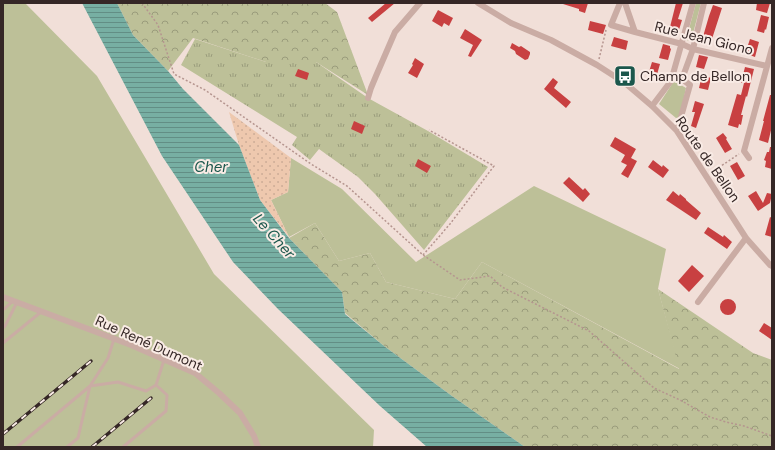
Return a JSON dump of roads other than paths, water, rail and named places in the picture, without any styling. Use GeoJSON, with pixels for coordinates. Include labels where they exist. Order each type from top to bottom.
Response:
{"type":"FeatureCollection","features":[{"type":"Feature","properties":{"kind":"street"},"geometry":{"type":"LineString","coordinates":[[368,98],[395,32],[420,3]]}},
{"type":"Feature","properties":{"kind":"street","name":"Route de Bellon"},"geometry":{"type":"LineString","coordinates":[[478,3],[511,23],[550,40],[598,65],[625,83],[652,106],[677,131],[746,238],[772,266]]}},
{"type":"Feature","properties":{"kind":"street","name":"Rue Jean Giono"},"geometry":{"type":"LineString","coordinates":[[620,3],[611,25],[682,44],[693,49],[767,66]]}},
{"type":"Feature","properties":{"kind":"street","name":"Rue Jean Giono"},"geometry":{"type":"LineString","coordinates":[[625,3],[635,32]]}},
{"type":"Feature","properties":{"kind":"street"},"geometry":{"type":"LineString","coordinates":[[652,106],[671,81],[693,3]]}},
{"type":"Feature","properties":{"kind":"street"},"geometry":{"type":"LineString","coordinates":[[682,79],[693,49],[704,3]]}},
{"type":"Feature","properties":{"kind":"street"},"geometry":{"type":"LineString","coordinates":[[749,158],[744,151],[772,48]]}},
{"type":"Feature","properties":{"kind":"street"},"geometry":{"type":"LineString","coordinates":[[672,76],[682,79],[690,85],[677,131]]}},
{"type":"Feature","properties":{"kind":"street"},"geometry":{"type":"LineString","coordinates":[[698,302],[746,238]]}},
{"type":"Feature","properties":{"kind":"street","name":"Rue René Dumont"},"geometry":{"type":"LineString","coordinates":[[3,297],[114,338],[195,373],[240,413],[254,436],[258,447]]}},
{"type":"Feature","properties":{"kind":"lane"},"geometry":{"type":"LineString","coordinates":[[3,310],[15,302]]}},
{"type":"Feature","properties":{"kind":"lane"},"geometry":{"type":"LineString","coordinates":[[3,328],[15,302]]}},
{"type":"Feature","properties":{"kind":"lane"},"geometry":{"type":"LineString","coordinates":[[3,343],[42,312]]}},
{"type":"Feature","properties":{"kind":"lane"},"geometry":{"type":"LineString","coordinates":[[17,447],[90,386],[108,358],[114,338]]}},
{"type":"Feature","properties":{"kind":"lane"},"geometry":{"type":"LineString","coordinates":[[90,386],[118,382],[146,391],[156,385],[164,360]]}},
{"type":"Feature","properties":{"kind":"lane"},"geometry":{"type":"LineString","coordinates":[[123,447],[166,411],[167,395],[156,385]]}},
{"type":"Feature","properties":{"kind":"lane"},"geometry":{"type":"LineString","coordinates":[[67,447],[78,438],[90,386]]}},
{"type":"Feature","properties":{"kind":"water","name":"Cher"},"geometry":{"type":"Polygon","coordinates":[[[82,3],[117,3],[133,35],[168,71],[183,89],[239,145],[260,200],[289,238],[342,292],[345,314],[384,346],[525,447],[427,447],[380,406],[278,309],[233,262],[162,156],[82,3]]]}},
{"type":"Feature","properties":{"kind":"railway"},"geometry":{"type":"LineString","coordinates":[[3,434],[91,361]]}},
{"type":"Feature","properties":{"kind":"railway"},"geometry":{"type":"LineString","coordinates":[[92,447],[151,398]]}},
{"type":"Feature","properties":{"kind":"place","name":"Champ de Bellon"},"geometry":{"type":"Point","coordinates":[625,76]}},
{"type":"Feature","properties":{"kind":"water label","name":"Le Cher"},"geometry":{"type":"Point","coordinates":[274,236]}}]}
